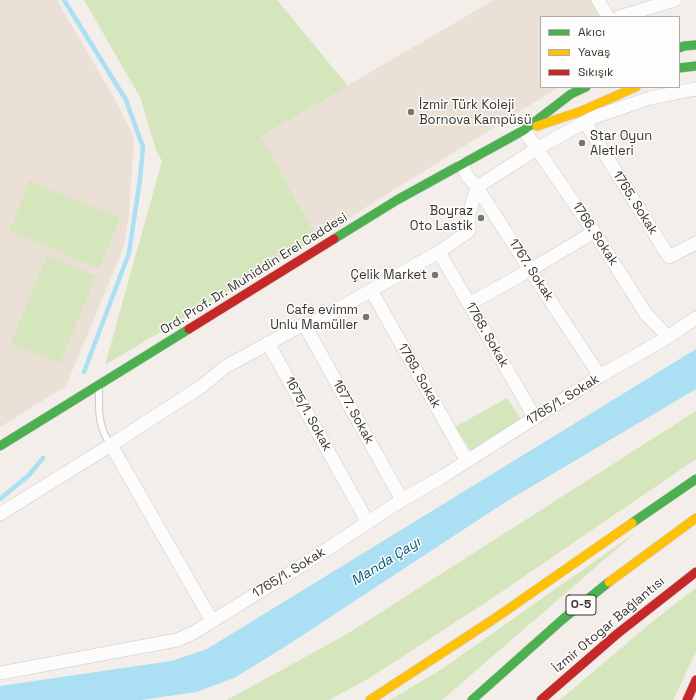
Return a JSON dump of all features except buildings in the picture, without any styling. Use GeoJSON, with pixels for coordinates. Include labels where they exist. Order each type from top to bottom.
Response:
{"type":"FeatureCollection","features":[{"type":"Feature","properties":{"kind":"main road"},"geometry":{"type":"LineString","coordinates":[[681,47],[696,41]]}},
{"type":"Feature","properties":{"kind":"main road"},"geometry":{"type":"LineString","coordinates":[[681,47],[696,45]]}},
{"type":"Feature","properties":{"kind":"main road"},"geometry":{"type":"LineString","coordinates":[[680,68],[696,66]]}},
{"type":"Feature","properties":{"kind":"main road","name":"Ord. Prof. Dr. Muhiddin Erel Caddesi"},"geometry":{"type":"LineString","coordinates":[[0,446],[397,200],[524,130],[571,94],[584,88]]}},
{"type":"Feature","properties":{"kind":"main road","name":"Ord. Prof. Dr. Muhiddin Erel Caddesi"},"geometry":{"type":"LineString","coordinates":[[524,130],[579,112],[634,88]]}},
{"type":"Feature","properties":{"kind":"main road"},"geometry":{"type":"LineString","coordinates":[[370,700],[457,645],[611,536],[696,479]]}},
{"type":"Feature","properties":{"kind":"main road","name":"O-5"},"geometry":{"type":"LineString","coordinates":[[472,700],[563,619],[618,575],[696,518]]}},
{"type":"Feature","properties":{"kind":"main road","name":"İzmir Otogar Bağlantısı"},"geometry":{"type":"LineString","coordinates":[[541,700],[578,666],[663,596],[696,572]]}},
{"type":"Feature","properties":{"kind":"main road"},"geometry":{"type":"LineString","coordinates":[[687,700],[696,680]]}},
{"type":"Feature","properties":{"kind":"street"},"geometry":{"type":"LineString","coordinates":[[598,0],[607,16]]}},
{"type":"Feature","properties":{"kind":"street"},"geometry":{"type":"LineString","coordinates":[[622,16],[675,0]]}},
{"type":"Feature","properties":{"kind":"street"},"geometry":{"type":"LineString","coordinates":[[0,514],[202,386],[225,367],[304,324],[313,323],[439,252],[469,231],[469,214],[478,187],[538,148],[594,117],[650,98],[696,89]]}},
{"type":"Feature","properties":{"kind":"street","name":"1765. Sokak"},"geometry":{"type":"LineString","coordinates":[[585,122],[669,257],[696,242]]}},
{"type":"Feature","properties":{"kind":"street","name":"1766. Sokak"},"geometry":{"type":"LineString","coordinates":[[524,130],[538,148],[594,232],[646,314],[668,337]]}},
{"type":"Feature","properties":{"kind":"street","name":"1767. Sokak"},"geometry":{"type":"LineString","coordinates":[[462,164],[468,177],[478,187],[530,270],[600,376]]}},
{"type":"Feature","properties":{"kind":"street"},"geometry":{"type":"LineString","coordinates":[[469,304],[594,232]]}},
{"type":"Feature","properties":{"kind":"street","name":"1768. Sokak"},"geometry":{"type":"LineString","coordinates":[[439,252],[534,418]]}},
{"type":"Feature","properties":{"kind":"street","name":"1769. Sokak"},"geometry":{"type":"LineString","coordinates":[[370,290],[467,461]]}},
{"type":"Feature","properties":{"kind":"street","name":"1765/1. Sokak"},"geometry":{"type":"LineString","coordinates":[[0,673],[177,640],[193,633],[306,563],[367,521],[467,461],[600,376],[668,337],[696,318]]}},
{"type":"Feature","properties":{"kind":"street","name":"1677. Sokak"},"geometry":{"type":"LineString","coordinates":[[304,324],[402,500]]}},
{"type":"Feature","properties":{"kind":"street","name":"1675/1. Sokak"},"geometry":{"type":"LineString","coordinates":[[268,343],[367,521]]}},
{"type":"Feature","properties":{"kind":"street"},"geometry":{"type":"LineString","coordinates":[[111,444],[212,621]]}},
{"type":"Feature","properties":{"kind":"lane"},"geometry":{"type":"LineString","coordinates":[[99,385],[100,420],[105,436],[111,444]]}},
{"type":"Feature","properties":{"kind":"shaded area"},"geometry":{"type":"Polygon","coordinates":[[[0,0],[57,0],[117,103],[134,138],[129,216],[123,249],[66,386],[0,427],[0,0]]]}},
{"type":"Feature","properties":{"kind":"shaded area","name":"İzmir Türk Koleji Bornova Kampüsü"},"geometry":{"type":"Polygon","coordinates":[[[494,0],[592,0],[602,16],[540,16],[540,88],[557,88],[317,238],[261,136],[494,0]]]}},
{"type":"Feature","properties":{"kind":"green space"},"geometry":{"type":"Polygon","coordinates":[[[84,0],[277,0],[348,86],[261,136],[317,238],[105,365],[162,161],[156,150],[140,97],[84,0]]]}},
{"type":"Feature","properties":{"kind":"green space"},"geometry":{"type":"Polygon","coordinates":[[[30,181],[120,218],[99,268],[9,231],[30,181]]]}},
{"type":"Feature","properties":{"kind":"green space"},"geometry":{"type":"Polygon","coordinates":[[[47,256],[96,276],[60,363],[11,343],[47,256]]]}},
{"type":"Feature","properties":{"kind":"green space"},"geometry":{"type":"Polygon","coordinates":[[[507,398],[523,422],[472,452],[455,427],[507,398]]]}},
{"type":"Feature","properties":{"kind":"green space"},"geometry":{"type":"Polygon","coordinates":[[[696,411],[696,459],[491,599],[368,679],[329,700],[227,700],[347,634],[696,411]]]}},
{"type":"Feature","properties":{"kind":"green space"},"geometry":{"type":"Polygon","coordinates":[[[635,533],[442,700],[390,700],[439,671],[635,533]]]}},
{"type":"Feature","properties":{"kind":"green space"},"geometry":{"type":"Polygon","coordinates":[[[696,588],[696,652],[673,700],[560,700],[653,621],[696,588]]]}},
{"type":"Feature","properties":{"kind":"water","name":"Manda Çayı"},"geometry":{"type":"Polygon","coordinates":[[[696,349],[696,389],[507,501],[283,648],[234,678],[196,692],[141,700],[0,700],[0,686],[171,661],[207,649],[696,349]]]}},
{"type":"Feature","properties":{"kind":"waterway"},"geometry":{"type":"LineString","coordinates":[[64,0],[126,100],[143,147],[140,179],[129,253],[84,372]]}},
{"type":"Feature","properties":{"kind":"waterway"},"geometry":{"type":"LineString","coordinates":[[0,499],[29,475],[43,458]]}},
{"type":"Feature","properties":{"kind":"traffic: fast"},"geometry":{"type":"LineString","coordinates":[[680,48],[696,45]]}},
{"type":"Feature","properties":{"kind":"traffic: fast"},"geometry":{"type":"LineString","coordinates":[[680,68],[696,66]]}},
{"type":"Feature","properties":{"kind":"traffic: fast"},"geometry":{"type":"LineString","coordinates":[[334,239],[397,200],[524,130],[571,94],[584,88]]}},
{"type":"Feature","properties":{"kind":"traffic: fast"},"geometry":{"type":"LineString","coordinates":[[0,446],[189,329]]}},
{"type":"Feature","properties":{"kind":"traffic: fast"},"geometry":{"type":"LineString","coordinates":[[632,523],[696,479]]}},
{"type":"Feature","properties":{"kind":"traffic: fast"},"geometry":{"type":"LineString","coordinates":[[472,700],[563,619],[609,582]]}},
{"type":"Feature","properties":{"kind":"traffic: slow"},"geometry":{"type":"LineString","coordinates":[[537,126],[579,112],[634,88]]}},
{"type":"Feature","properties":{"kind":"traffic: slow"},"geometry":{"type":"LineString","coordinates":[[609,582],[696,518]]}},
{"type":"Feature","properties":{"kind":"traffic: slow"},"geometry":{"type":"LineString","coordinates":[[370,700],[494,619],[632,523]]}},
{"type":"Feature","properties":{"kind":"traffic: jam"},"geometry":{"type":"LineString","coordinates":[[189,329],[334,239]]}},
{"type":"Feature","properties":{"kind":"traffic: jam"},"geometry":{"type":"LineString","coordinates":[[541,700],[617,634],[696,572]]}},
{"type":"Feature","properties":{"kind":"traffic: jam"},"geometry":{"type":"LineString","coordinates":[[687,700],[696,680]]}},
{"type":"Feature","properties":{"kind":"place","name":"İzmir Türk Koleji Bornova Kampüsü"},"geometry":{"type":"Point","coordinates":[411,112]}},
{"type":"Feature","properties":{"kind":"place","name":"Star Oyun Aletleri"},"geometry":{"type":"Point","coordinates":[582,143]}},
{"type":"Feature","properties":{"kind":"place","name":"Boyraz Oto Lastik"},"geometry":{"type":"Point","coordinates":[481,218]}},
{"type":"Feature","properties":{"kind":"place","name":"Çelik Market"},"geometry":{"type":"Point","coordinates":[435,275]}},
{"type":"Feature","properties":{"kind":"place","name":"Cafe evimm Unlu Mamüller"},"geometry":{"type":"Point","coordinates":[366,317]}}]}
